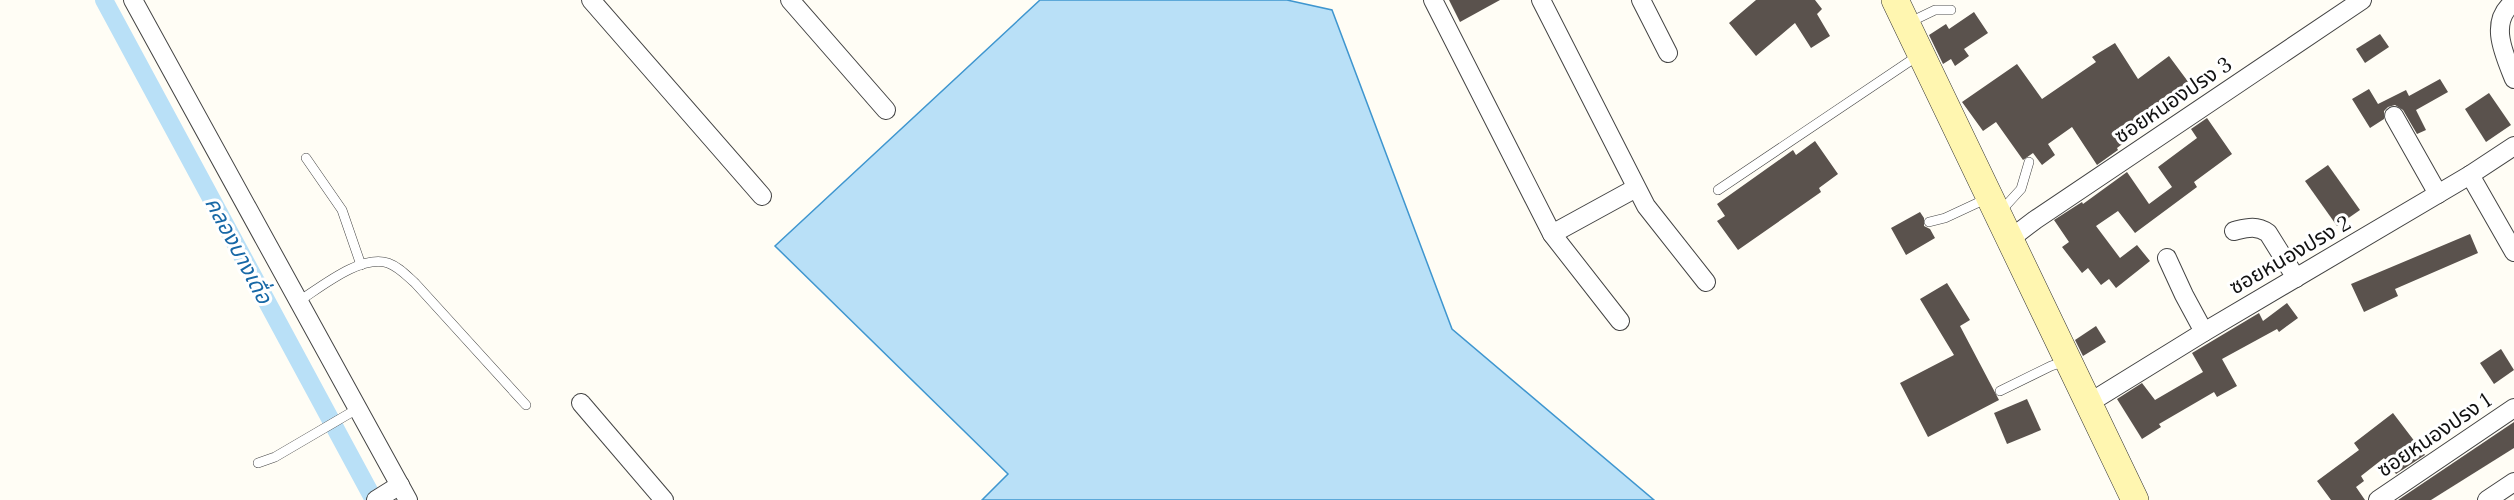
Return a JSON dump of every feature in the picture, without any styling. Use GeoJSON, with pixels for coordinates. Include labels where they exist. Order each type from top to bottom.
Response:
{"type":"FeatureCollection","features":[{"type":"Feature","properties":{"kind":"street"},"geometry":{"type":"LineString","coordinates":[[133,0],[299,301],[351,413],[404,492],[379,498]]}},
{"type":"Feature","properties":{"kind":"street"},"geometry":{"type":"LineString","coordinates":[[591,0],[762,196]]}},
{"type":"Feature","properties":{"kind":"street"},"geometry":{"type":"LineString","coordinates":[[790,0],[886,110]]}},
{"type":"Feature","properties":{"kind":"street"},"geometry":{"type":"LineString","coordinates":[[1433,0],[1552,234],[1620,321]]}},
{"type":"Feature","properties":{"kind":"street"},"geometry":{"type":"LineString","coordinates":[[1541,0],[1646,206],[1706,282]]}},
{"type":"Feature","properties":{"kind":"street"},"geometry":{"type":"LineString","coordinates":[[1641,0],[1668,53]]}},
{"type":"Feature","properties":{"kind":"street","name":"ซอยหนองปรง 3"},"geometry":{"type":"LineString","coordinates":[[2010,239],[2045,213],[2362,0]]}},
{"type":"Feature","properties":{"kind":"street"},"geometry":{"type":"LineString","coordinates":[[2514,2],[2507,7],[2500,19],[2499,32],[2514,79]]}},
{"type":"Feature","properties":{"kind":"street"},"geometry":{"type":"LineString","coordinates":[[1903,8],[1921,54],[2010,239],[2060,363],[2089,403],[2135,500]]}},
{"type":"Feature","properties":{"kind":"street"},"geometry":{"type":"LineString","coordinates":[[2394,116],[2438,194]]}},
{"type":"Feature","properties":{"kind":"street","name":"ซอยหนองปรง 2"},"geometry":{"type":"LineString","coordinates":[[2089,403],[2204,332],[2470,175],[2514,146]]}},
{"type":"Feature","properties":{"kind":"street"},"geometry":{"type":"LineString","coordinates":[[2470,175],[2514,252]]}},
{"type":"Feature","properties":{"kind":"street"},"geometry":{"type":"LineString","coordinates":[[1552,234],[1636,188]]}},
{"type":"Feature","properties":{"kind":"street"},"geometry":{"type":"LineString","coordinates":[[2234,231],[2253,227],[2268,233],[2296,278]]}},
{"type":"Feature","properties":{"kind":"street"},"geometry":{"type":"LineString","coordinates":[[2167,258],[2204,332]]}},
{"type":"Feature","properties":{"kind":"street"},"geometry":{"type":"LineString","coordinates":[[581,403],[664,500]]}},
{"type":"Feature","properties":{"kind":"street","name":"ซอยหนองปรง 1"},"geometry":{"type":"LineString","coordinates":[[2378,500],[2514,408]]}},
{"type":"Feature","properties":{"kind":"street"},"geometry":{"type":"LineString","coordinates":[[2487,500],[2510,490]]}},
{"type":"Feature","properties":{"kind":"lane"},"geometry":{"type":"LineString","coordinates":[[1903,8],[1951,10]]}},
{"type":"Feature","properties":{"kind":"lane"},"geometry":{"type":"LineString","coordinates":[[1718,190],[1921,54]]}},
{"type":"Feature","properties":{"kind":"lane"},"geometry":{"type":"LineString","coordinates":[[306,158],[342,210],[362,265]]}},
{"type":"Feature","properties":{"kind":"lane"},"geometry":{"type":"LineString","coordinates":[[1929,222],[1994,205],[2021,189],[2029,162]]}},
{"type":"Feature","properties":{"kind":"lane"},"geometry":{"type":"LineString","coordinates":[[299,301],[342,273],[362,265],[385,262],[398,268],[415,283],[526,405]]}},
{"type":"Feature","properties":{"kind":"lane"},"geometry":{"type":"LineString","coordinates":[[2000,391],[2060,363]]}},
{"type":"Feature","properties":{"kind":"lane"},"geometry":{"type":"LineString","coordinates":[[258,463],[275,457],[351,413]]}},
{"type":"Feature","properties":{"kind":"water"},"geometry":{"type":"Polygon","coordinates":[[[1040,0],[1287,0],[1332,10],[1452,329],[1654,500],[982,500],[1008,474],[775,246],[1040,0]]]}},
{"type":"Feature","properties":{"kind":"building"},"geometry":{"type":"Polygon","coordinates":[[[1449,0],[1500,0],[1460,22],[1449,0]]]}},
{"type":"Feature","properties":{"kind":"building"},"geometry":{"type":"Polygon","coordinates":[[[1756,0],[1815,0],[1822,9],[1817,14],[1830,36],[1811,48],[1795,23],[1756,56],[1729,23],[1756,0]]]}},
{"type":"Feature","properties":{"kind":"building"},"geometry":{"type":"Polygon","coordinates":[[[1974,12],[1988,33],[1964,49],[1969,56],[1955,66],[1951,59],[1943,64],[1929,35],[1946,24],[1949,29],[1974,12]]]}},
{"type":"Feature","properties":{"kind":"building"},"geometry":{"type":"Polygon","coordinates":[[[2380,34],[2389,47],[2365,63],[2356,49],[2380,34]]]}},
{"type":"Feature","properties":{"kind":"building"},"geometry":{"type":"Polygon","coordinates":[[[2115,43],[2138,79],[2169,56],[2192,87],[2167,105],[2164,100],[2130,124],[2137,133],[2097,165],[2072,127],[2048,144],[2055,155],[2042,165],[2033,153],[2023,160],[1996,122],[1983,131],[1962,102],[2017,64],[2042,99],[2096,62],[2092,57],[2115,43]]]}},
{"type":"Feature","properties":{"kind":"building"},"geometry":{"type":"Polygon","coordinates":[[[2440,79],[2448,92],[2416,110],[2426,130],[2417,134],[2403,110],[2395,105],[2388,107],[2384,111],[2384,119],[2370,128],[2352,99],[2369,89],[2378,104],[2406,90],[2409,96],[2440,79]]]}},
{"type":"Feature","properties":{"kind":"building"},"geometry":{"type":"Polygon","coordinates":[[[2489,93],[2511,125],[2486,142],[2465,109],[2489,93]]]}},
{"type":"Feature","properties":{"kind":"building"},"geometry":{"type":"Polygon","coordinates":[[[2207,118],[2232,154],[2194,182],[2197,187],[2135,233],[2118,211],[2096,226],[2120,258],[2137,245],[2150,261],[2116,288],[2109,279],[2101,285],[2088,268],[2082,273],[2062,247],[2069,242],[2054,220],[2082,202],[2083,204],[2127,172],[2149,204],[2172,187],[2158,167],[2197,138],[2191,129],[2207,118]]]}},
{"type":"Feature","properties":{"kind":"building"},"geometry":{"type":"Polygon","coordinates":[[[1815,141],[1838,174],[1819,188],[1821,192],[1738,250],[1717,221],[1725,216],[1717,204],[1793,150],[1796,155],[1815,141]]]}},
{"type":"Feature","properties":{"kind":"building"},"geometry":{"type":"Polygon","coordinates":[[[2328,165],[2360,210],[2337,226],[2305,181],[2328,165]]]}},
{"type":"Feature","properties":{"kind":"building"},"geometry":{"type":"Polygon","coordinates":[[[1920,212],[1924,218],[1924,226],[1930,229],[1935,238],[1906,255],[1891,228],[1920,212]]]}},
{"type":"Feature","properties":{"kind":"building"},"geometry":{"type":"Polygon","coordinates":[[[2470,234],[2478,253],[2395,289],[2398,296],[2364,312],[2351,284],[2470,234]]]}},
{"type":"Feature","properties":{"kind":"building"},"geometry":{"type":"Polygon","coordinates":[[[1947,283],[1970,320],[1960,326],[1999,400],[1928,437],[1900,383],[1954,355],[1920,299],[1947,283]]]}},
{"type":"Feature","properties":{"kind":"building"},"geometry":{"type":"Polygon","coordinates":[[[2287,303],[2298,318],[2279,332],[2277,329],[2222,359],[2237,386],[2217,397],[2214,392],[2159,424],[2161,427],[2142,439],[2117,399],[2142,383],[2155,400],[2203,372],[2192,353],[2259,313],[2263,321],[2287,303]]]}},
{"type":"Feature","properties":{"kind":"building"},"geometry":{"type":"Polygon","coordinates":[[[2096,326],[2106,342],[2083,356],[2075,340],[2096,326]]]}},
{"type":"Feature","properties":{"kind":"building"},"geometry":{"type":"Polygon","coordinates":[[[2501,349],[2514,370],[2494,384],[2480,363],[2501,349]]]}},
{"type":"Feature","properties":{"kind":"building"},"geometry":{"type":"Polygon","coordinates":[[[2027,399],[2041,430],[2007,444],[1994,413],[2027,399]]]}},
{"type":"Feature","properties":{"kind":"building"},"geometry":{"type":"Polygon","coordinates":[[[2393,413],[2425,455],[2396,474],[2384,458],[2361,476],[2364,481],[2356,487],[2365,500],[2331,500],[2317,481],[2359,450],[2354,443],[2393,413]]]}},
{"type":"Feature","properties":{"kind":"building"},"geometry":{"type":"Polygon","coordinates":[[[2514,422],[2514,448],[2431,500],[2398,500],[2514,422]]]}},
{"type":"Feature","properties":{"kind":"waterway","name":"คลองบางเดื่อ"},"geometry":{"type":"LineString","coordinates":[[104,0],[374,500]]}}]}
